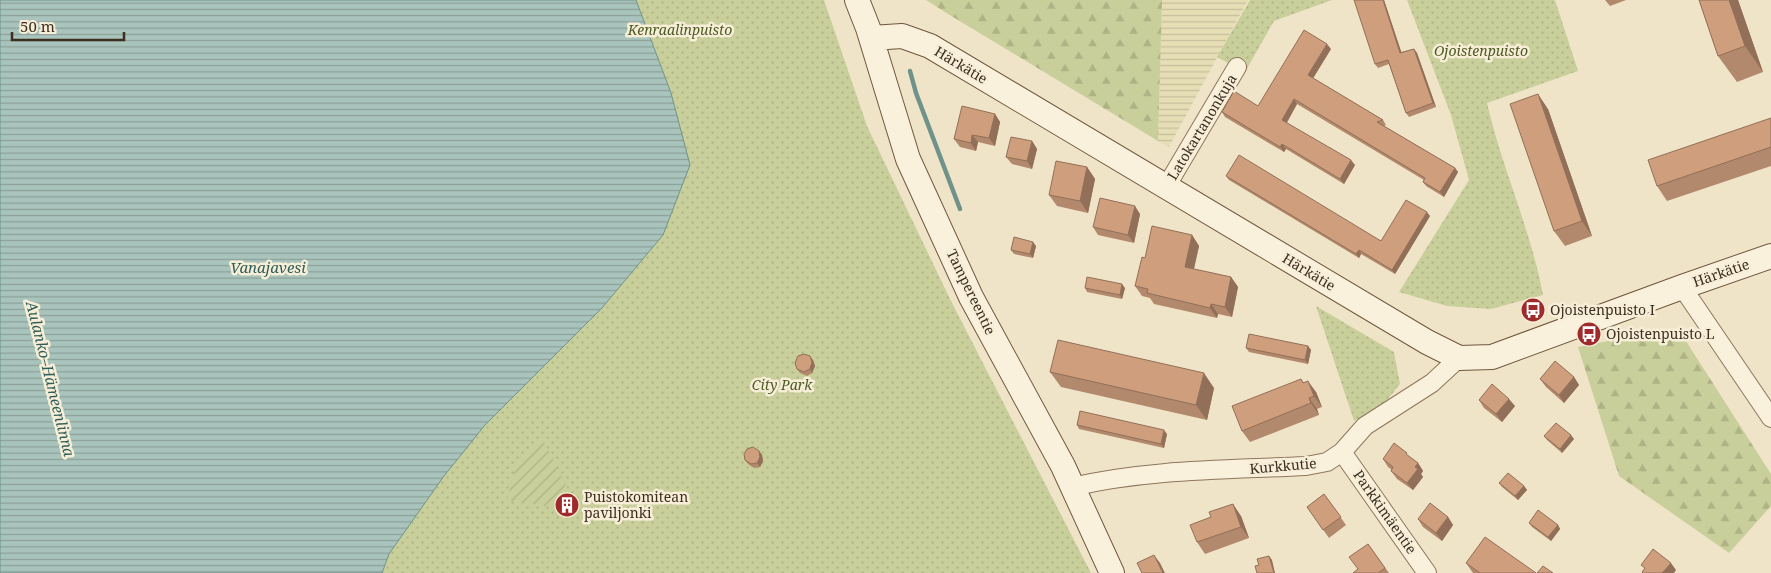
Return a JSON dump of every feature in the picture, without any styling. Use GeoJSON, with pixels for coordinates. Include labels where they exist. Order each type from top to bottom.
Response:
{"type":"FeatureCollection","features":[{"type":"Feature","properties":{"kind":"main road","name":"Tampereentie"},"geometry":{"type":"LineString","coordinates":[[857,0],[871,38],[908,159],[971,298],[1063,466],[1112,573]]}},
{"type":"Feature","properties":{"kind":"main road","name":"Härkätie"},"geometry":{"type":"LineString","coordinates":[[871,38],[902,36],[930,46],[1440,350],[1458,358],[1492,358],[1771,256]]}},
{"type":"Feature","properties":{"kind":"street","name":"Latokartanonkuja"},"geometry":{"type":"LineString","coordinates":[[1166,187],[1237,67]]}},
{"type":"Feature","properties":{"kind":"street"},"geometry":{"type":"LineString","coordinates":[[1682,287],[1771,418]]}},
{"type":"Feature","properties":{"kind":"street","name":"Kurkkutie"},"geometry":{"type":"LineString","coordinates":[[1072,487],[1103,480],[1168,474],[1306,466],[1327,462],[1342,452],[1366,426],[1432,383],[1458,358]]}},
{"type":"Feature","properties":{"kind":"street","name":"Parkkimäentie"},"geometry":{"type":"LineString","coordinates":[[1342,452],[1427,573]]}},
{"type":"Feature","properties":{"kind":"shaded area"},"geometry":{"type":"Polygon","coordinates":[[[1162,0],[1248,0],[1169,147],[1158,141],[1162,0]]]}},
{"type":"Feature","properties":{"kind":"green space","name":"City Park"},"geometry":{"type":"Polygon","coordinates":[[[636,0],[824,0],[867,126],[950,299],[1091,573],[382,573],[389,554],[444,476],[485,425],[602,308],[663,235],[671,93],[636,0]]]}},
{"type":"Feature","properties":{"kind":"green space"},"geometry":{"type":"Polygon","coordinates":[[[926,0],[1162,0],[1158,141],[948,14],[926,0]]]}},
{"type":"Feature","properties":{"kind":"green space"},"geometry":{"type":"Polygon","coordinates":[[[1250,0],[1332,0],[1274,21],[1245,72],[1217,57],[1250,0]]]}},
{"type":"Feature","properties":{"kind":"green space","name":"Ojoistenpuisto"},"geometry":{"type":"Polygon","coordinates":[[[1407,0],[1555,0],[1578,71],[1487,103],[1500,151],[1538,271],[1543,295],[1491,309],[1447,306],[1399,292],[1469,180],[1451,115],[1407,0]]]}},
{"type":"Feature","properties":{"kind":"green space"},"geometry":{"type":"Polygon","coordinates":[[[1316,306],[1394,352],[1400,384],[1384,404],[1354,421],[1316,306]]]}},
{"type":"Feature","properties":{"kind":"green space"},"geometry":{"type":"Polygon","coordinates":[[[1661,330],[1684,338],[1771,474],[1771,506],[1729,553],[1619,476],[1578,347],[1661,330]]]}},
{"type":"Feature","properties":{"kind":"green space"},"geometry":{"type":"Polygon","coordinates":[[[542,438],[571,495],[557,508],[507,500],[516,466],[542,438]]]}},
{"type":"Feature","properties":{"kind":"water","name":"Vanajavesi"},"geometry":{"type":"Polygon","coordinates":[[[0,0],[636,0],[671,93],[690,165],[663,235],[602,308],[485,425],[444,476],[389,554],[382,573],[0,573],[0,0]]]}},
{"type":"Feature","properties":{"kind":"building"},"geometry":{"type":"Polygon","coordinates":[[[1354,0],[1383,0],[1400,53],[1414,49],[1433,103],[1406,113],[1388,60],[1375,64],[1354,0]]]}},
{"type":"Feature","properties":{"kind":"building"},"geometry":{"type":"Polygon","coordinates":[[[1699,0],[1729,0],[1745,46],[1718,56],[1699,0]]]}},
{"type":"Feature","properties":{"kind":"building"},"geometry":{"type":"Polygon","coordinates":[[[1304,30],[1327,44],[1308,75],[1383,120],[1377,122],[1455,168],[1440,192],[1423,182],[1425,178],[1294,99],[1282,120],[1351,160],[1340,179],[1282,144],[1280,147],[1222,112],[1234,91],[1258,106],[1304,30]]]}},
{"type":"Feature","properties":{"kind":"building"},"geometry":{"type":"Polygon","coordinates":[[[1538,94],[1582,221],[1554,231],[1510,104],[1538,94]]]}},
{"type":"Feature","properties":{"kind":"building"},"geometry":{"type":"Polygon","coordinates":[[[962,106],[995,114],[989,138],[972,135],[971,143],[954,139],[962,106]]]}},
{"type":"Feature","properties":{"kind":"building"},"geometry":{"type":"Polygon","coordinates":[[[1771,118],[1771,147],[1657,186],[1648,160],[1771,118]]]}},
{"type":"Feature","properties":{"kind":"building"},"geometry":{"type":"Polygon","coordinates":[[[1011,137],[1032,141],[1027,161],[1006,157],[1011,137]]]}},
{"type":"Feature","properties":{"kind":"building"},"geometry":{"type":"Polygon","coordinates":[[[1239,155],[1381,241],[1406,200],[1427,212],[1392,270],[1359,250],[1356,254],[1226,176],[1239,155]]]}},
{"type":"Feature","properties":{"kind":"building"},"geometry":{"type":"Polygon","coordinates":[[[1056,161],[1087,167],[1080,201],[1049,195],[1056,161]]]}},
{"type":"Feature","properties":{"kind":"building"},"geometry":{"type":"Polygon","coordinates":[[[1100,198],[1135,206],[1128,235],[1093,227],[1100,198]]]}},
{"type":"Feature","properties":{"kind":"building"},"geometry":{"type":"Polygon","coordinates":[[[1152,226],[1192,235],[1185,267],[1231,277],[1225,307],[1211,304],[1210,308],[1147,293],[1148,289],[1135,286],[1142,257],[1145,258],[1152,226]]]}},
{"type":"Feature","properties":{"kind":"building"},"geometry":{"type":"Polygon","coordinates":[[[1014,237],[1033,242],[1030,254],[1011,250],[1014,237]]]}},
{"type":"Feature","properties":{"kind":"building"},"geometry":{"type":"Polygon","coordinates":[[[1087,277],[1122,284],[1120,295],[1085,288],[1087,277]]]}},
{"type":"Feature","properties":{"kind":"building"},"geometry":{"type":"Polygon","coordinates":[[[1249,334],[1308,346],[1305,360],[1246,348],[1249,334]]]}},
{"type":"Feature","properties":{"kind":"building"},"geometry":{"type":"Polygon","coordinates":[[[1058,340],[1204,373],[1196,405],[1050,372],[1058,340]]]}},
{"type":"Feature","properties":{"kind":"building"},"geometry":{"type":"Polygon","coordinates":[[[804,354],[810,356],[812,362],[810,369],[804,372],[797,369],[795,363],[798,356],[804,354]]]}},
{"type":"Feature","properties":{"kind":"building"},"geometry":{"type":"Polygon","coordinates":[[[1555,361],[1574,377],[1559,395],[1540,379],[1555,361]]]}},
{"type":"Feature","properties":{"kind":"building"},"geometry":{"type":"Polygon","coordinates":[[[1301,379],[1303,383],[1308,381],[1314,396],[1309,398],[1311,403],[1242,431],[1232,406],[1301,379]]]}},
{"type":"Feature","properties":{"kind":"building"},"geometry":{"type":"Polygon","coordinates":[[[1492,384],[1509,399],[1496,414],[1479,400],[1492,384]]]}},
{"type":"Feature","properties":{"kind":"building"},"geometry":{"type":"Polygon","coordinates":[[[1080,411],[1164,430],[1161,444],[1077,425],[1080,411]]]}},
{"type":"Feature","properties":{"kind":"building"},"geometry":{"type":"Polygon","coordinates":[[[1556,423],[1571,435],[1560,449],[1544,436],[1556,423]]]}},
{"type":"Feature","properties":{"kind":"building"},"geometry":{"type":"Polygon","coordinates":[[[1394,443],[1418,463],[1415,467],[1418,469],[1407,483],[1391,471],[1393,467],[1383,459],[1394,443]]]}},
{"type":"Feature","properties":{"kind":"building"},"geometry":{"type":"Polygon","coordinates":[[[753,447],[759,451],[760,457],[757,463],[751,464],[745,460],[744,454],[747,449],[753,447]]]}},
{"type":"Feature","properties":{"kind":"building"},"geometry":{"type":"Polygon","coordinates":[[[1508,473],[1524,486],[1515,496],[1499,483],[1508,473]]]}},
{"type":"Feature","properties":{"kind":"building"},"geometry":{"type":"Polygon","coordinates":[[[1324,494],[1341,517],[1323,530],[1307,507],[1324,494]]]}},
{"type":"Feature","properties":{"kind":"building"},"geometry":{"type":"Polygon","coordinates":[[[1430,503],[1448,517],[1436,533],[1418,519],[1430,503]]]}},
{"type":"Feature","properties":{"kind":"building"},"geometry":{"type":"Polygon","coordinates":[[[1233,504],[1241,527],[1197,542],[1190,525],[1211,517],[1209,512],[1233,504]]]}},
{"type":"Feature","properties":{"kind":"building"},"geometry":{"type":"Polygon","coordinates":[[[1538,510],[1558,525],[1548,537],[1529,523],[1538,510]]]}},
{"type":"Feature","properties":{"kind":"building"},"geometry":{"type":"Polygon","coordinates":[[[1485,537],[1536,573],[1480,573],[1466,563],[1485,537]]]}},
{"type":"Feature","properties":{"kind":"building"},"geometry":{"type":"Polygon","coordinates":[[[1368,544],[1385,568],[1378,573],[1353,573],[1358,569],[1349,557],[1368,544]]]}},
{"type":"Feature","properties":{"kind":"building"},"geometry":{"type":"Polygon","coordinates":[[[1653,549],[1671,563],[1662,573],[1643,573],[1645,568],[1641,565],[1653,549]]]}},
{"type":"Feature","properties":{"kind":"building"},"geometry":{"type":"Polygon","coordinates":[[[1154,555],[1163,573],[1142,573],[1137,563],[1154,555]]]}},
{"type":"Feature","properties":{"kind":"building"},"geometry":{"type":"Polygon","coordinates":[[[1269,556],[1274,573],[1257,573],[1255,566],[1259,565],[1257,559],[1269,556]]]}},
{"type":"Feature","properties":{"kind":"building"},"geometry":{"type":"Polygon","coordinates":[[[1543,566],[1553,573],[1537,573],[1543,566]]]}},
{"type":"Feature","properties":{"kind":"waterway"},"geometry":{"type":"LineString","coordinates":[[910,71],[916,93],[960,209]]}},
{"type":"Feature","properties":{"kind":"place","name":"Ojoistenpuisto I"},"geometry":{"type":"Point","coordinates":[1533,310]}},
{"type":"Feature","properties":{"kind":"place","name":"Ojoistenpuisto L"},"geometry":{"type":"Point","coordinates":[1589,334]}},
{"type":"Feature","properties":{"kind":"place","name":"Puistokomitean paviljonki"},"geometry":{"type":"Point","coordinates":[567,505]}},
{"type":"Feature","properties":{"kind":"park label","name":"Kenraalinpuisto"},"geometry":{"type":"Point","coordinates":[680,30]}},
{"type":"Feature","properties":{"kind":"water label","name":"Aulanko–Hämeenlinna"},"geometry":{"type":"Point","coordinates":[50,379]}}]}
